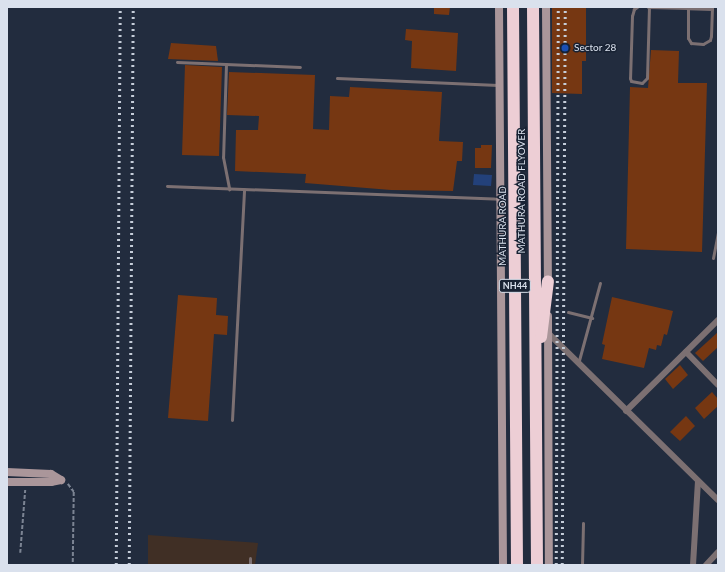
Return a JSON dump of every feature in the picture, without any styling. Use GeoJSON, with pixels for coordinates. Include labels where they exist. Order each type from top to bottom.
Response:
{"type":"FeatureCollection","features":[{"type":"Feature","properties":{"kind":"highway","name":"MATHURA ROAD"},"geometry":{"type":"LineString","coordinates":[[513,7],[517,565]]}},
{"type":"Feature","properties":{"kind":"highway","name":"MATHURA ROAD FLYOVER"},"geometry":{"type":"LineString","coordinates":[[533,7],[535,374]]}},
{"type":"Feature","properties":{"kind":"highway"},"geometry":{"type":"LineString","coordinates":[[535,374],[548,281]]}},
{"type":"Feature","properties":{"kind":"highway","name":"NH44"},"geometry":{"type":"LineString","coordinates":[[535,374],[537,565]]}},
{"type":"Feature","properties":{"kind":"main road"},"geometry":{"type":"LineString","coordinates":[[499,7],[503,565]]}},
{"type":"Feature","properties":{"kind":"main road"},"geometry":{"type":"LineString","coordinates":[[546,7],[549,334],[549,565]]}},
{"type":"Feature","properties":{"kind":"main road"},"geometry":{"type":"LineString","coordinates":[[7,472],[51,474],[61,480]]}},
{"type":"Feature","properties":{"kind":"main road"},"geometry":{"type":"LineString","coordinates":[[7,482],[61,480]]}},
{"type":"Feature","properties":{"kind":"street"},"geometry":{"type":"LineString","coordinates":[[626,410],[718,320]]}},
{"type":"Feature","properties":{"kind":"street"},"geometry":{"type":"LineString","coordinates":[[549,334],[718,500]]}},
{"type":"Feature","properties":{"kind":"street"},"geometry":{"type":"LineString","coordinates":[[686,352],[718,385]]}},
{"type":"Feature","properties":{"kind":"street"},"geometry":{"type":"LineString","coordinates":[[693,565],[698,481]]}},
{"type":"Feature","properties":{"kind":"street"},"geometry":{"type":"LineString","coordinates":[[706,565],[718,552]]}},
{"type":"Feature","properties":{"kind":"lane"},"geometry":{"type":"LineString","coordinates":[[637,7],[634,9],[632,16],[630,78],[631,81],[642,83],[647,78],[648,7],[712,8],[710,40],[703,44],[689,41],[688,8]]}},
{"type":"Feature","properties":{"kind":"lane"},"geometry":{"type":"LineString","coordinates":[[177,62],[300,67]]}},
{"type":"Feature","properties":{"kind":"lane"},"geometry":{"type":"LineString","coordinates":[[226,64],[223,157],[228,189]]}},
{"type":"Feature","properties":{"kind":"lane"},"geometry":{"type":"LineString","coordinates":[[337,78],[500,85]]}},
{"type":"Feature","properties":{"kind":"lane"},"geometry":{"type":"LineString","coordinates":[[167,186],[500,199]]}},
{"type":"Feature","properties":{"kind":"lane"},"geometry":{"type":"LineString","coordinates":[[232,420],[244,189]]}},
{"type":"Feature","properties":{"kind":"lane"},"geometry":{"type":"LineString","coordinates":[[713,258],[718,232]]}},
{"type":"Feature","properties":{"kind":"lane"},"geometry":{"type":"LineString","coordinates":[[578,364],[592,318],[600,284]]}},
{"type":"Feature","properties":{"kind":"lane"},"geometry":{"type":"LineString","coordinates":[[568,312],[592,318]]}},
{"type":"Feature","properties":{"kind":"lane"},"geometry":{"type":"LineString","coordinates":[[582,565],[583,523]]}},
{"type":"Feature","properties":{"kind":"lane"},"geometry":{"type":"LineString","coordinates":[[250,558],[250,565]]}},
{"type":"Feature","properties":{"kind":"path"},"geometry":{"type":"LineString","coordinates":[[61,480],[71,486],[74,492],[73,565]]}},
{"type":"Feature","properties":{"kind":"path"},"geometry":{"type":"LineString","coordinates":[[20,553],[25,482]]}},
{"type":"Feature","properties":{"kind":"shaded area"},"geometry":{"type":"Polygon","coordinates":[[[474,174],[492,175],[491,186],[473,185],[474,174]]]}},
{"type":"Feature","properties":{"kind":"shaded area"},"geometry":{"type":"Polygon","coordinates":[[[148,535],[258,543],[255,565],[148,565],[148,535]]]}},
{"type":"Feature","properties":{"kind":"building"},"geometry":{"type":"Polygon","coordinates":[[[434,7],[450,7],[449,15],[434,14],[434,7]]]}},
{"type":"Feature","properties":{"kind":"building","name":"Sector 28"},"geometry":{"type":"Polygon","coordinates":[[[552,7],[586,7],[586,61],[582,61],[582,94],[552,93],[552,7]]]}},
{"type":"Feature","properties":{"kind":"building"},"geometry":{"type":"Polygon","coordinates":[[[406,29],[458,33],[456,71],[411,68],[412,41],[405,40],[406,29]]]}},
{"type":"Feature","properties":{"kind":"building"},"geometry":{"type":"Polygon","coordinates":[[[171,43],[216,46],[218,61],[168,59],[171,43]]]}},
{"type":"Feature","properties":{"kind":"building"},"geometry":{"type":"Polygon","coordinates":[[[651,50],[679,51],[678,83],[707,83],[702,252],[626,249],[630,87],[648,88],[651,50]]]}},
{"type":"Feature","properties":{"kind":"building"},"geometry":{"type":"Polygon","coordinates":[[[185,65],[222,67],[219,156],[182,155],[185,65]]]}},
{"type":"Feature","properties":{"kind":"building"},"geometry":{"type":"Polygon","coordinates":[[[229,72],[315,75],[313,129],[329,130],[330,96],[349,97],[350,87],[442,92],[439,141],[463,142],[462,161],[457,161],[453,191],[391,190],[305,183],[306,174],[235,171],[236,130],[258,130],[259,116],[227,115],[229,72]]]}},
{"type":"Feature","properties":{"kind":"building"},"geometry":{"type":"Polygon","coordinates":[[[481,145],[492,145],[491,168],[475,168],[475,148],[481,148],[481,145]]]}},
{"type":"Feature","properties":{"kind":"building"},"geometry":{"type":"Polygon","coordinates":[[[178,295],[217,298],[216,315],[228,316],[227,335],[214,334],[208,421],[168,418],[178,295]]]}},
{"type":"Feature","properties":{"kind":"building"},"geometry":{"type":"Polygon","coordinates":[[[612,297],[673,311],[667,335],[664,334],[661,346],[657,345],[656,350],[649,348],[644,368],[602,359],[605,345],[602,344],[612,297]]]}},
{"type":"Feature","properties":{"kind":"building"},"geometry":{"type":"Polygon","coordinates":[[[718,332],[718,347],[703,361],[695,353],[718,332]]]}},
{"type":"Feature","properties":{"kind":"building"},"geometry":{"type":"Polygon","coordinates":[[[680,365],[688,375],[673,389],[665,379],[680,365]]]}},
{"type":"Feature","properties":{"kind":"building"},"geometry":{"type":"Polygon","coordinates":[[[712,392],[718,399],[718,406],[704,419],[695,408],[712,392]]]}},
{"type":"Feature","properties":{"kind":"building"},"geometry":{"type":"Polygon","coordinates":[[[686,416],[695,426],[680,441],[670,432],[686,416]]]}},
{"type":"Feature","properties":{"kind":"railway"},"geometry":{"type":"LineString","coordinates":[[116,565],[120,7]]}},
{"type":"Feature","properties":{"kind":"railway"},"geometry":{"type":"LineString","coordinates":[[129,565],[133,7]]}},
{"type":"Feature","properties":{"kind":"railway"},"geometry":{"type":"LineString","coordinates":[[556,565],[558,7]]}},
{"type":"Feature","properties":{"kind":"railway"},"geometry":{"type":"LineString","coordinates":[[562,565],[565,7]]}},
{"type":"Feature","properties":{"kind":"place","name":"Sector 28"},"geometry":{"type":"Point","coordinates":[565,48]}}]}
